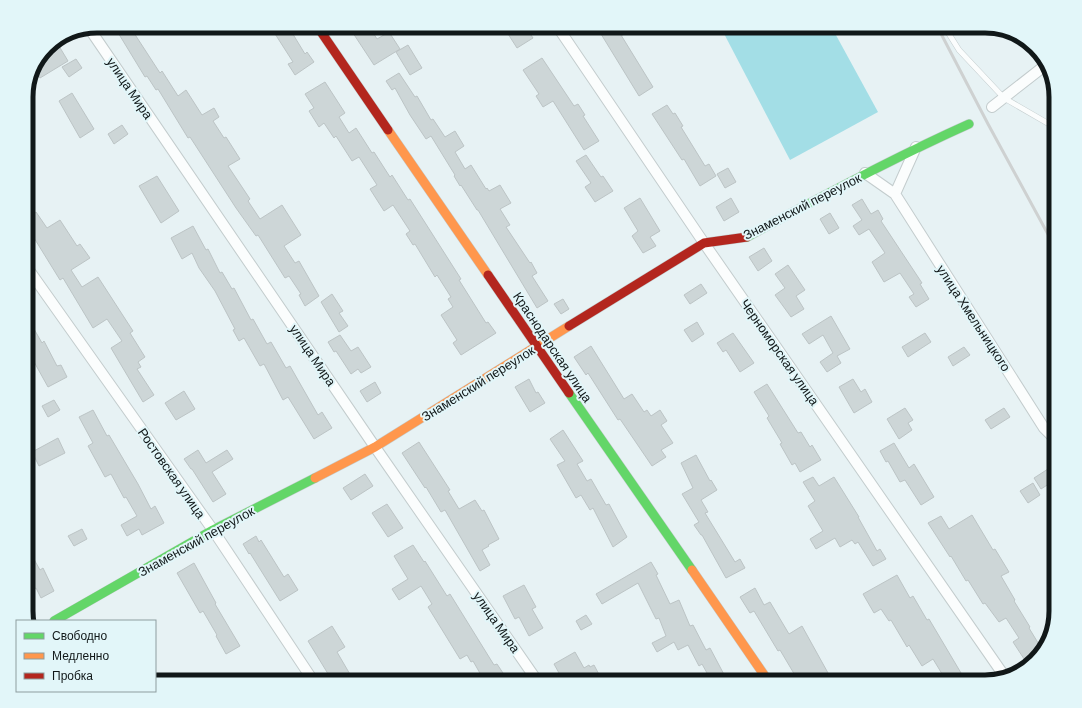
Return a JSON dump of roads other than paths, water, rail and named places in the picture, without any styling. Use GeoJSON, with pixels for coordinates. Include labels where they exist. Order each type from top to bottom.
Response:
{"type":"FeatureCollection","features":[{"type":"Feature","properties":{"kind":"street","name":"Краснодарская улица"},"geometry":{"type":"LineString","coordinates":[[322,33],[764,675]]}},
{"type":"Feature","properties":{"kind":"street","name":"Черноморская улица"},"geometry":{"type":"LineString","coordinates":[[562,33],[704,243],[1002,673]]}},
{"type":"Feature","properties":{"kind":"street","name":"улица Мира"},"geometry":{"type":"LineString","coordinates":[[93,34],[375,447],[533,675]]}},
{"type":"Feature","properties":{"kind":"street"},"geometry":{"type":"LineString","coordinates":[[992,107],[1042,68]]}},
{"type":"Feature","properties":{"kind":"street","name":"Знаменский переулок"},"geometry":{"type":"LineString","coordinates":[[56,620],[213,530],[375,447],[704,243],[745,238],[916,147],[969,124]]}},
{"type":"Feature","properties":{"kind":"street"},"geometry":{"type":"LineString","coordinates":[[895,194],[916,147]]}},
{"type":"Feature","properties":{"kind":"street","name":"улица Хмельницкого"},"geometry":{"type":"LineString","coordinates":[[865,173],[895,194],[1044,428],[1049,433]]}},
{"type":"Feature","properties":{"kind":"street","name":"Ростовская улица"},"geometry":{"type":"LineString","coordinates":[[33,276],[213,530],[309,675]]}},
{"type":"Feature","properties":{"kind":"lane"},"geometry":{"type":"LineString","coordinates":[[948,33],[958,50],[1004,98],[1049,124]]}},
{"type":"Feature","properties":{"kind":"railway"},"geometry":{"type":"LineString","coordinates":[[941,33],[1049,236]]}}]}
